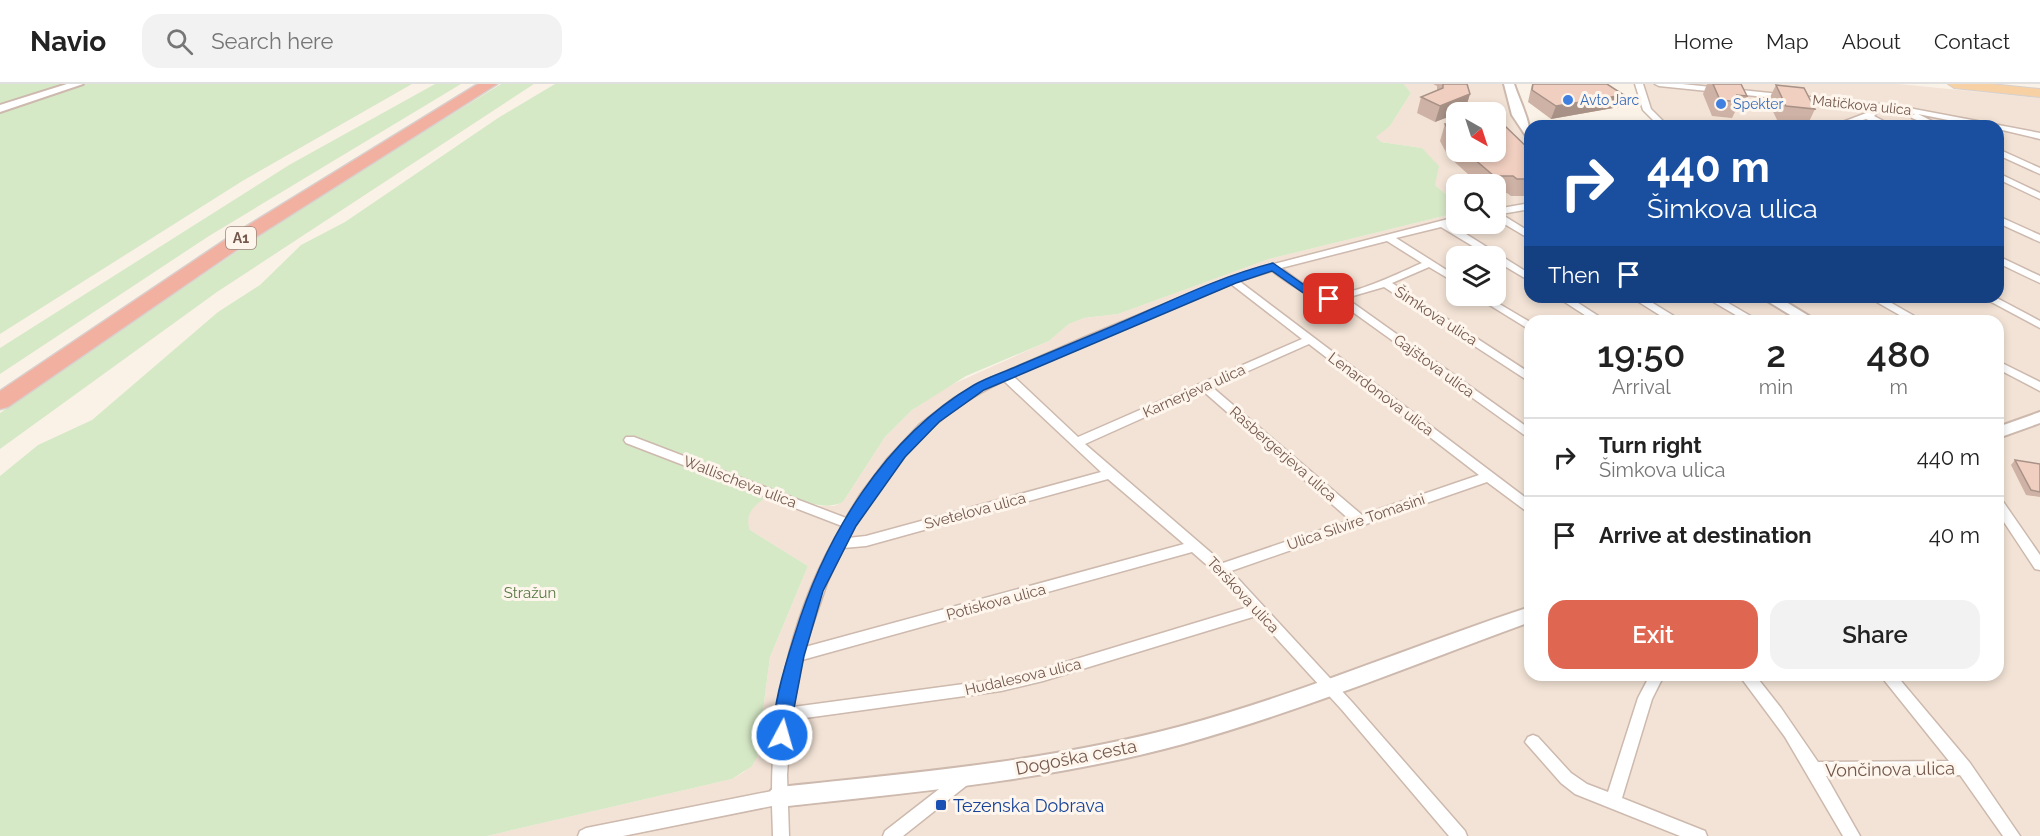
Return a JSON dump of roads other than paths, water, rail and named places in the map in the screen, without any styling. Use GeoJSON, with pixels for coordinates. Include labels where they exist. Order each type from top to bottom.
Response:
{"type":"FeatureCollection","features":[{"type":"Feature","properties":{"kind":"highway","name":"A1"},"geometry":{"type":"LineString","coordinates":[[0,386],[226,234],[472,84]]}},
{"type":"Feature","properties":{"kind":"highway","name":"A1"},"geometry":{"type":"LineString","coordinates":[[0,402],[248,233],[489,84]]}},
{"type":"Feature","properties":{"kind":"main road"},"geometry":{"type":"LineString","coordinates":[[1954,84],[2040,93]]}},
{"type":"Feature","properties":{"kind":"main road"},"geometry":{"type":"LineString","coordinates":[[2012,84],[2040,87]]}},
{"type":"Feature","properties":{"kind":"street"},"geometry":{"type":"LineString","coordinates":[[0,109],[78,84]]}},
{"type":"Feature","properties":{"kind":"street"},"geometry":{"type":"LineString","coordinates":[[1509,84],[1518,115],[1524,124]]}},
{"type":"Feature","properties":{"kind":"street"},"geometry":{"type":"LineString","coordinates":[[1639,84],[1647,110],[1658,120]]}},
{"type":"Feature","properties":{"kind":"street","name":"Matičkova ulica"},"geometry":{"type":"LineString","coordinates":[[1659,84],[1898,108],[1960,120]]}},
{"type":"Feature","properties":{"kind":"street"},"geometry":{"type":"LineString","coordinates":[[1855,120],[1875,112],[1876,106]]}},
{"type":"Feature","properties":{"kind":"street"},"geometry":{"type":"LineString","coordinates":[[1898,108],[1925,120]]}},
{"type":"Feature","properties":{"kind":"street"},"geometry":{"type":"LineString","coordinates":[[1867,116],[1876,120]]}},
{"type":"Feature","properties":{"kind":"street"},"geometry":{"type":"LineString","coordinates":[[2004,129],[2040,136]]}},
{"type":"Feature","properties":{"kind":"street"},"geometry":{"type":"LineString","coordinates":[[2004,155],[2040,171]]}},
{"type":"Feature","properties":{"kind":"street"},"geometry":{"type":"LineString","coordinates":[[2004,179],[2040,196]]}},
{"type":"Feature","properties":{"kind":"street"},"geometry":{"type":"LineString","coordinates":[[1506,211],[1524,207]]}},
{"type":"Feature","properties":{"kind":"street"},"geometry":{"type":"LineString","coordinates":[[1506,220],[1524,232]]}},
{"type":"Feature","properties":{"kind":"street"},"geometry":{"type":"LineString","coordinates":[[2004,222],[2040,239]]}},
{"type":"Feature","properties":{"kind":"street"},"geometry":{"type":"LineString","coordinates":[[781,836],[779,797],[783,715],[795,656],[816,591],[849,524],[889,467],[912,440],[956,402],[1006,376],[1232,280],[1273,267],[1446,223]]}},
{"type":"Feature","properties":{"kind":"street"},"geometry":{"type":"LineString","coordinates":[[1515,227],[1524,223]]}},
{"type":"Feature","properties":{"kind":"street"},"geometry":{"type":"LineString","coordinates":[[1441,224],[1477,246]]}},
{"type":"Feature","properties":{"kind":"street"},"geometry":{"type":"LineString","coordinates":[[1389,238],[1446,273]]}},
{"type":"Feature","properties":{"kind":"street"},"geometry":{"type":"LineString","coordinates":[[2004,262],[2040,280]]}},
{"type":"Feature","properties":{"kind":"street"},"geometry":{"type":"LineString","coordinates":[[1385,283],[1430,263]]}},
{"type":"Feature","properties":{"kind":"street"},"geometry":{"type":"LineString","coordinates":[[1506,264],[1524,274]]}},
{"type":"Feature","properties":{"kind":"street","name":"Šimkova ulica"},"geometry":{"type":"LineString","coordinates":[[1273,267],[1316,297],[1338,297],[1385,283],[1524,374]]}},
{"type":"Feature","properties":{"kind":"street","name":"Lenardonova ulica"},"geometry":{"type":"LineString","coordinates":[[1232,280],[1524,503]]}},
{"type":"Feature","properties":{"kind":"street","name":"Gajštova ulica"},"geometry":{"type":"LineString","coordinates":[[1338,297],[1524,431]]}},
{"type":"Feature","properties":{"kind":"street"},"geometry":{"type":"LineString","coordinates":[[1572,303],[1591,315]]}},
{"type":"Feature","properties":{"kind":"street"},"geometry":{"type":"LineString","coordinates":[[1646,303],[1667,315]]}},
{"type":"Feature","properties":{"kind":"street"},"geometry":{"type":"LineString","coordinates":[[1721,303],[1743,315]]}},
{"type":"Feature","properties":{"kind":"street"},"geometry":{"type":"LineString","coordinates":[[1778,303],[1800,315]]}},
{"type":"Feature","properties":{"kind":"street"},"geometry":{"type":"LineString","coordinates":[[1884,303],[1907,315]]}},
{"type":"Feature","properties":{"kind":"street"},"geometry":{"type":"LineString","coordinates":[[1998,303],[2040,325]]}},
{"type":"Feature","properties":{"kind":"street"},"geometry":{"type":"LineString","coordinates":[[1496,306],[1524,323]]}},
{"type":"Feature","properties":{"kind":"street","name":"Karnerjeva ulica"},"geometry":{"type":"LineString","coordinates":[[1078,442],[1309,340]]}},
{"type":"Feature","properties":{"kind":"street"},"geometry":{"type":"LineString","coordinates":[[2004,367],[2040,387]]}},
{"type":"Feature","properties":{"kind":"street","name":"Terškova ulica"},"geometry":{"type":"LineString","coordinates":[[1006,376],[1110,474],[1221,568],[1257,610],[1329,686],[1459,836]]}},
{"type":"Feature","properties":{"kind":"street","name":"Rasbergerjeva ulica"},"geometry":{"type":"LineString","coordinates":[[1205,387],[1360,521]]}},
{"type":"Feature","properties":{"kind":"street"},"geometry":{"type":"LineString","coordinates":[[2004,431],[2040,417]]}},
{"type":"Feature","properties":{"kind":"street","name":"Wallischeva ulica"},"geometry":{"type":"LineString","coordinates":[[630,440],[849,524]]}},
{"type":"Feature","properties":{"kind":"street","name":"Svetelova ulica"},"geometry":{"type":"LineString","coordinates":[[839,543],[866,541],[1110,474]]}},
{"type":"Feature","properties":{"kind":"street","name":"Ulica Silvire Tomasini"},"geometry":{"type":"LineString","coordinates":[[1221,568],[1490,476]]}},
{"type":"Feature","properties":{"kind":"street"},"geometry":{"type":"LineString","coordinates":[[2004,512],[2040,565]]}},
{"type":"Feature","properties":{"kind":"street","name":"Potiskova ulica"},"geometry":{"type":"LineString","coordinates":[[795,656],[1196,546]]}},
{"type":"Feature","properties":{"kind":"street","name":"Hudalesova ulica"},"geometry":{"type":"LineString","coordinates":[[783,715],[1001,685],[1043,675],[1257,610]]}},
{"type":"Feature","properties":{"kind":"street","name":"Dogoška cesta"},"geometry":{"type":"LineString","coordinates":[[586,836],[779,797],[966,777],[1065,761],[1182,735],[1329,686],[1524,616]]}},
{"type":"Feature","properties":{"kind":"street"},"geometry":{"type":"LineString","coordinates":[[1613,801],[1645,698],[1654,681]]}},
{"type":"Feature","properties":{"kind":"street"},"geometry":{"type":"LineString","coordinates":[[1751,681],[1766,698],[1815,769],[1852,836]]}},
{"type":"Feature","properties":{"kind":"street","name":"Vončinova ulica"},"geometry":{"type":"LineString","coordinates":[[1893,681],[1918,708],[1965,768],[2012,836]]}},
{"type":"Feature","properties":{"kind":"street"},"geometry":{"type":"LineString","coordinates":[[1533,742],[1566,778],[1581,789],[1699,836]]}},
{"type":"Feature","properties":{"kind":"street","name":"Vončinova ulica"},"geometry":{"type":"LineString","coordinates":[[1815,769],[1965,768]]}},
{"type":"Feature","properties":{"kind":"street"},"geometry":{"type":"LineString","coordinates":[[891,836],[966,777]]}},
{"type":"Feature","properties":{"kind":"place","name":"Avto Jarc"},"geometry":{"type":"Point","coordinates":[1568,100]}},
{"type":"Feature","properties":{"kind":"place","name":"Spekter"},"geometry":{"type":"Point","coordinates":[1721,104]}},
{"type":"Feature","properties":{"kind":"place","name":"Tezenska Dobrava"},"geometry":{"type":"Point","coordinates":[941,805]}},
{"type":"Feature","properties":{"kind":"park label","name":"Stražun"},"geometry":{"type":"Point","coordinates":[530,593]}}]}
